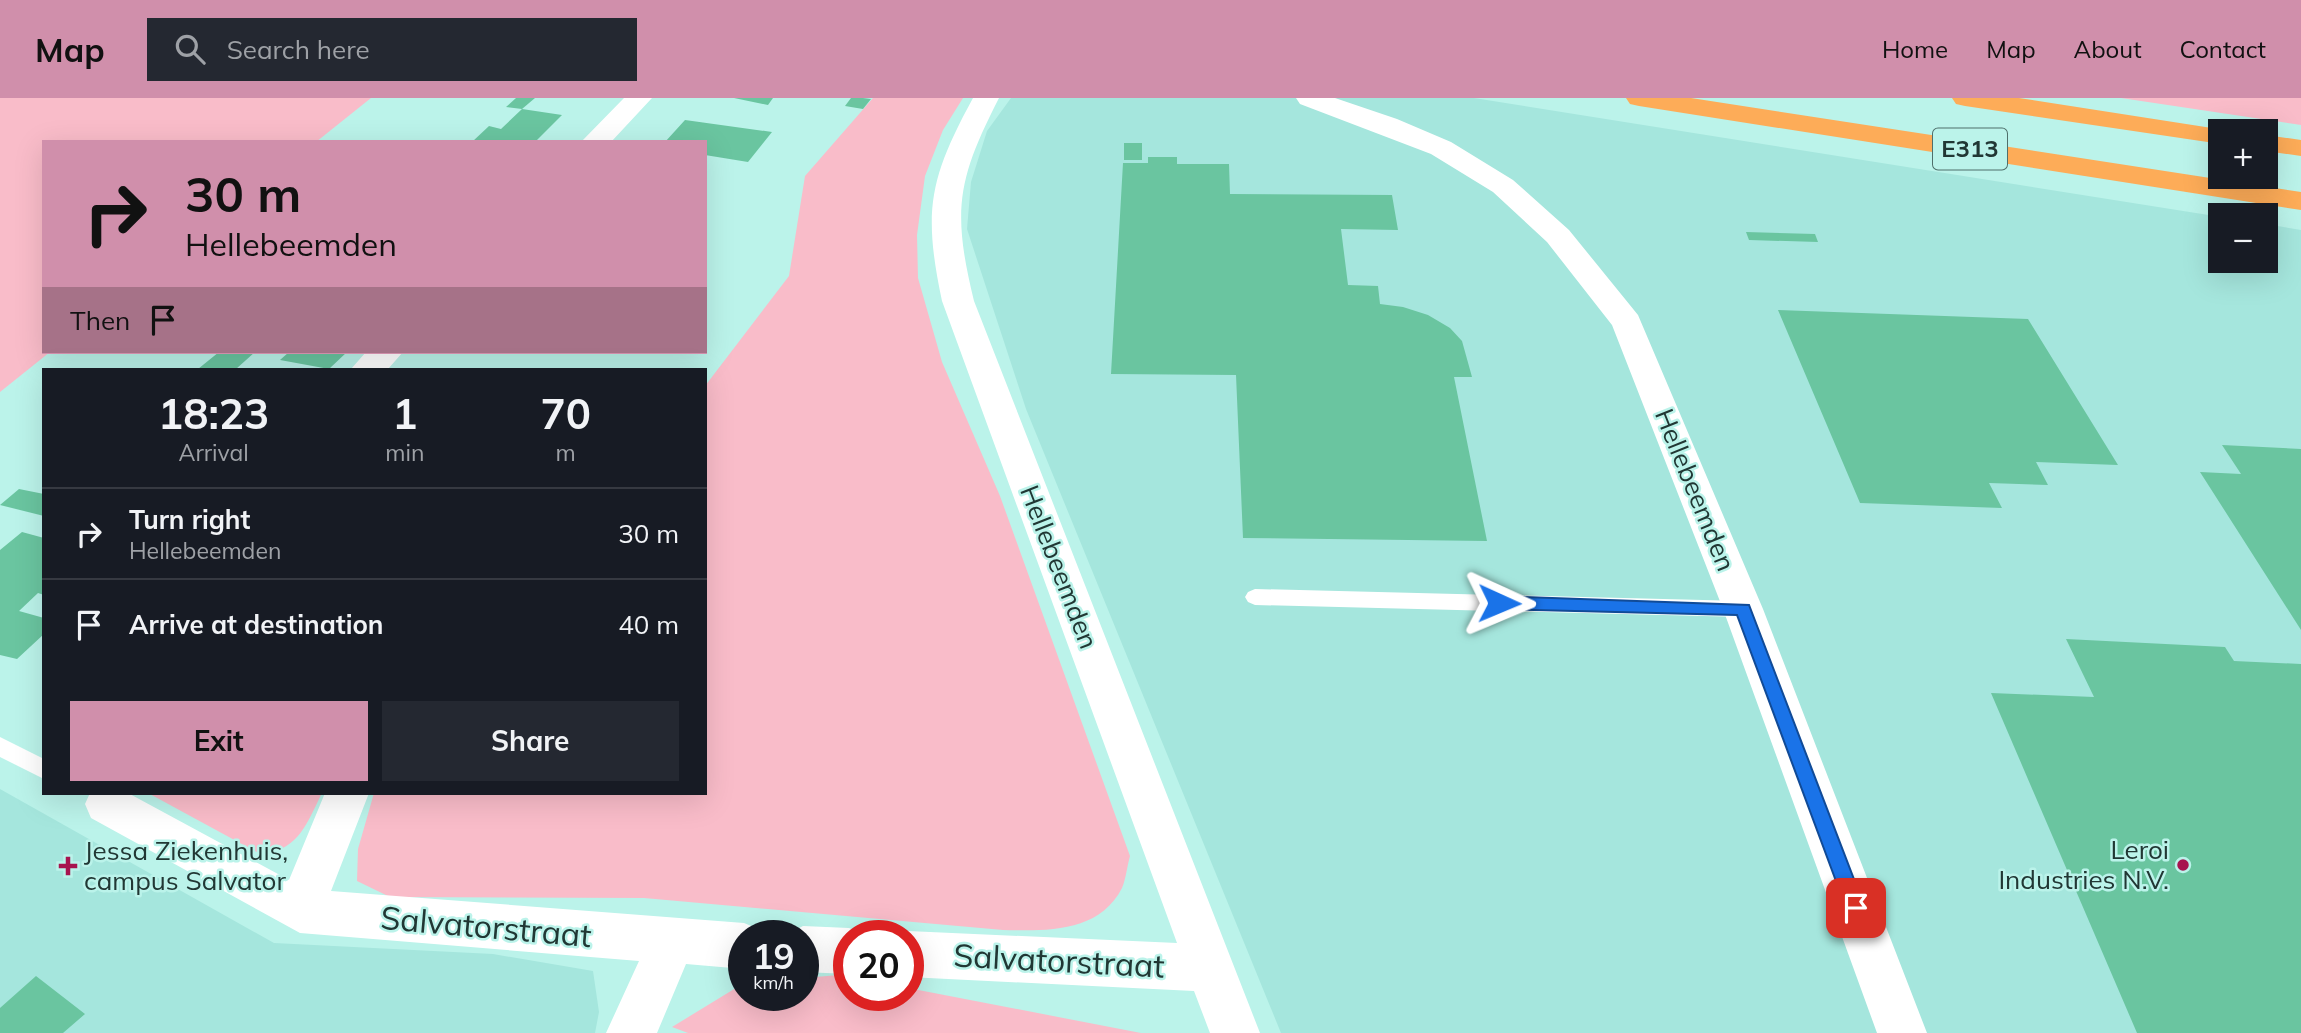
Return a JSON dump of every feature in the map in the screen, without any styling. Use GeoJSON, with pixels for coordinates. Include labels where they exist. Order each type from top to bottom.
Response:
{"type":"FeatureCollection","features":[{"type":"Feature","properties":{"kind":"highway","name":"E313"},"geometry":{"type":"LineString","coordinates":[[1639,98],[2301,201]]}},
{"type":"Feature","properties":{"kind":"highway","name":"E313"},"geometry":{"type":"LineString","coordinates":[[1965,98],[2208,134]]}},
{"type":"Feature","properties":{"kind":"highway"},"geometry":{"type":"LineString","coordinates":[[2278,145],[2301,148]]}},
{"type":"Feature","properties":{"kind":"street"},"geometry":{"type":"LineString","coordinates":[[597,140],[639,98]]}},
{"type":"Feature","properties":{"kind":"street","name":"Hellebeemden"},"geometry":{"type":"LineString","coordinates":[[986,98],[962,141],[945,185],[943,219],[958,301],[1236,1033]]}},
{"type":"Feature","properties":{"kind":"street","name":"Hellebeemden"},"geometry":{"type":"LineString","coordinates":[[1309,98],[1387,125],[1441,148],[1503,186],[1558,236],[1627,322],[1743,609],[1902,1033]]}},
{"type":"Feature","properties":{"kind":"street"},"geometry":{"type":"LineString","coordinates":[[369,368],[384,354]]}},
{"type":"Feature","properties":{"kind":"street"},"geometry":{"type":"LineString","coordinates":[[300,911],[347,795]]}},
{"type":"Feature","properties":{"kind":"street","name":"Salvatorstraat"},"geometry":{"type":"LineString","coordinates":[[97,799],[300,911],[728,945]]}},
{"type":"Feature","properties":{"kind":"street"},"geometry":{"type":"LineString","coordinates":[[631,1033],[672,942]]}},
{"type":"Feature","properties":{"kind":"street","name":"Salvatorstraat"},"geometry":{"type":"LineString","coordinates":[[924,955],[1210,968]]}},
{"type":"Feature","properties":{"kind":"lane"},"geometry":{"type":"LineString","coordinates":[[1255,597],[1743,609]]}},
{"type":"Feature","properties":{"kind":"lane"},"geometry":{"type":"LineString","coordinates":[[0,746],[42,769]]}},
{"type":"Feature","properties":{"kind":"shaded area"},"geometry":{"type":"Polygon","coordinates":[[[0,98],[371,98],[318,140],[42,140],[42,354],[48,354],[0,392],[0,98]]]}},
{"type":"Feature","properties":{"kind":"shaded area"},"geometry":{"type":"Polygon","coordinates":[[[873,98],[963,98],[943,130],[925,176],[917,235],[918,278],[942,362],[1000,496],[1130,856],[1125,881],[1112,903],[1100,914],[1070,926],[1003,930],[924,923],[924,920],[891,920],[644,898],[390,897],[357,881],[358,849],[373,795],[707,795],[707,383],[789,276],[805,176],[873,98]]]}},
{"type":"Feature","properties":{"kind":"shaded area"},"geometry":{"type":"Polygon","coordinates":[[[1011,98],[1474,98],[2208,215],[2208,273],[2278,273],[2278,226],[2301,230],[2301,1033],[1281,1033],[1026,409],[967,229],[971,182],[987,131],[1011,98]]]}},
{"type":"Feature","properties":{"kind":"shaded area"},"geometry":{"type":"Polygon","coordinates":[[[2121,98],[2301,98],[2301,125],[2278,122],[2278,119],[2261,119],[2121,98]]]}},
{"type":"Feature","properties":{"kind":"shaded area","name":"Jessa Ziekenhuis, campus Salvator"},"geometry":{"type":"Polygon","coordinates":[[[0,789],[274,943],[493,954],[593,971],[599,1012],[595,1033],[0,1033],[0,789]]]}},
{"type":"Feature","properties":{"kind":"shaded area"},"geometry":{"type":"Polygon","coordinates":[[[152,795],[321,795],[294,840],[264,856],[152,795]]]}},
{"type":"Feature","properties":{"kind":"shaded area"},"geometry":{"type":"Polygon","coordinates":[[[833,976],[833,1011],[924,1011],[924,991],[1141,1033],[688,1033],[672,1027],[728,993],[728,1011],[819,1011],[819,977],[833,976]]]}},
{"type":"Feature","properties":{"kind":"building"},"geometry":{"type":"Polygon","coordinates":[[[516,98],[535,98],[522,109],[506,107],[516,98]]]}},
{"type":"Feature","properties":{"kind":"building"},"geometry":{"type":"Polygon","coordinates":[[[734,98],[773,98],[768,105],[734,98]]]}},
{"type":"Feature","properties":{"kind":"building"},"geometry":{"type":"Polygon","coordinates":[[[851,98],[871,99],[863,109],[845,106],[851,98]]]}},
{"type":"Feature","properties":{"kind":"building"},"geometry":{"type":"Polygon","coordinates":[[[522,109],[562,115],[537,140],[474,140],[489,126],[501,129],[522,109]]]}},
{"type":"Feature","properties":{"kind":"building"},"geometry":{"type":"Polygon","coordinates":[[[685,120],[772,132],[748,162],[707,155],[707,140],[667,140],[685,120]]]}},
{"type":"Feature","properties":{"kind":"building"},"geometry":{"type":"Polygon","coordinates":[[[1124,143],[1142,143],[1142,160],[1124,160],[1124,143]]]}},
{"type":"Feature","properties":{"kind":"building"},"geometry":{"type":"Polygon","coordinates":[[[1148,157],[1177,157],[1177,164],[1229,164],[1230,194],[1392,195],[1398,230],[1341,229],[1348,285],[1378,286],[1380,304],[1403,307],[1428,315],[1450,328],[1462,341],[1472,377],[1454,377],[1487,541],[1243,538],[1236,375],[1111,374],[1123,163],[1148,163],[1148,157]]]}},
{"type":"Feature","properties":{"kind":"building"},"geometry":{"type":"Polygon","coordinates":[[[1746,232],[1815,234],[1818,242],[1749,240],[1746,232]]]}},
{"type":"Feature","properties":{"kind":"building"},"geometry":{"type":"Polygon","coordinates":[[[1778,310],[2028,319],[2118,465],[2036,462],[2048,485],[1989,483],[2002,508],[1860,503],[1778,310]]]}},
{"type":"Feature","properties":{"kind":"building"},"geometry":{"type":"Polygon","coordinates":[[[217,354],[253,354],[237,368],[199,368],[217,354]]]}},
{"type":"Feature","properties":{"kind":"building"},"geometry":{"type":"Polygon","coordinates":[[[287,354],[345,354],[330,368],[280,360],[287,354]]]}},
{"type":"Feature","properties":{"kind":"building"},"geometry":{"type":"Polygon","coordinates":[[[2222,445],[2301,449],[2301,630],[2200,472],[2241,474],[2222,445]]]}},
{"type":"Feature","properties":{"kind":"building"},"geometry":{"type":"Polygon","coordinates":[[[19,489],[42,494],[42,516],[0,505],[19,489]]]}},
{"type":"Feature","properties":{"kind":"building"},"geometry":{"type":"Polygon","coordinates":[[[22,532],[42,537],[42,594],[38,593],[19,611],[42,617],[42,636],[17,659],[0,655],[0,550],[22,532]]]}},
{"type":"Feature","properties":{"kind":"building","name":"Leroi Industries N.V."},"geometry":{"type":"Polygon","coordinates":[[[2066,639],[2225,647],[2234,661],[2301,664],[2301,1033],[2137,1033],[1991,693],[2094,697],[2066,639]]]}},
{"type":"Feature","properties":{"kind":"building"},"geometry":{"type":"Polygon","coordinates":[[[36,976],[85,1014],[63,1033],[0,1033],[0,1008],[36,976]]]}},
{"type":"Feature","properties":{"kind":"place","name":"Leroi Industries N.V."},"geometry":{"type":"Point","coordinates":[2183,865]}},
{"type":"Feature","properties":{"kind":"place","name":"Jessa Ziekenhuis, campus Salvator"},"geometry":{"type":"Point","coordinates":[68,866]}},
{"type":"Feature","properties":{"kind":"route"},"geometry":{"type":"LineString","coordinates":[[1499,603],[1743,609],[1856,908]]}}]}
